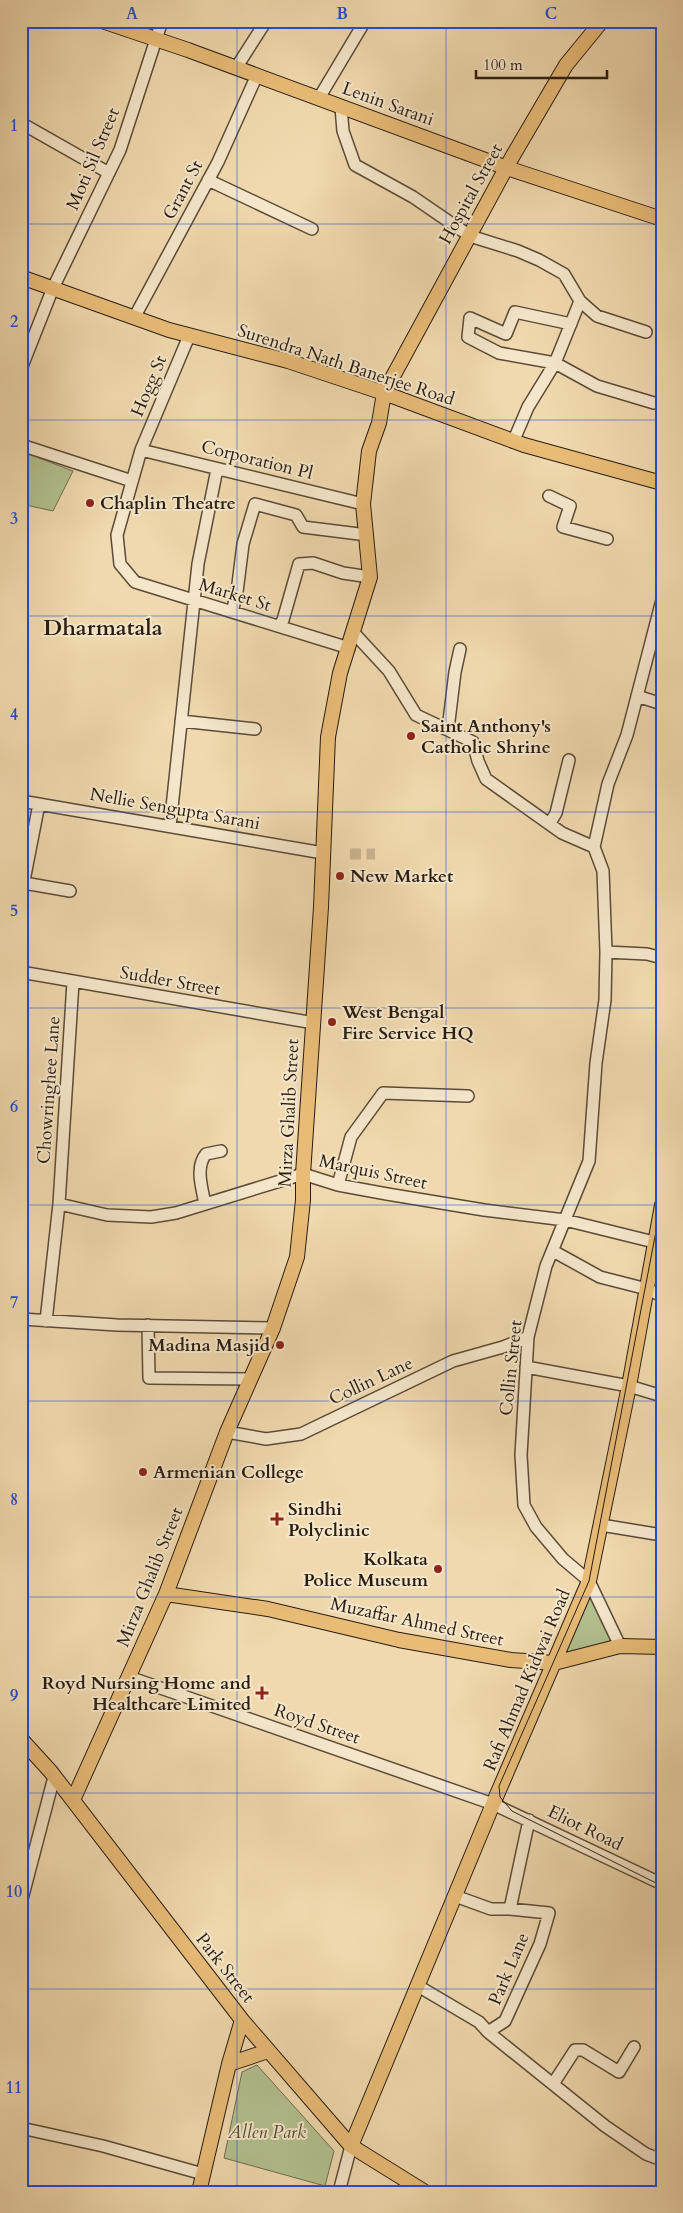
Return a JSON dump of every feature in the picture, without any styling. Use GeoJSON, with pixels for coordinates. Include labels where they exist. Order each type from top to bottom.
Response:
{"type":"FeatureCollection","features":[{"type":"Feature","properties":{"kind":"main road","name":"Lenin Sarani"},"geometry":{"type":"LineString","coordinates":[[102,21],[257,75],[507,168],[662,219]]}},
{"type":"Feature","properties":{"kind":"main road","name":"Hospital Street"},"geometry":{"type":"LineString","coordinates":[[384,393],[507,168],[566,65],[602,21]]}},
{"type":"Feature","properties":{"kind":"main road","name":"Surendra Nath Banerjee Road"},"geometry":{"type":"LineString","coordinates":[[21,277],[189,336],[288,361],[384,393],[513,442],[662,483]]}},
{"type":"Feature","properties":{"kind":"main road","name":"Mirza Ghalib Street"},"geometry":{"type":"LineString","coordinates":[[73,1800],[166,1594],[226,1432],[273,1328],[297,1257],[303,1200],[303,1174],[314,1023],[324,853],[328,737],[340,673],[370,577],[364,504],[369,451],[379,423],[384,393]]}},
{"type":"Feature","properties":{"kind":"main road","name":"Rafi Ahmad Kidwai Road"},"geometry":{"type":"LineString","coordinates":[[351,2146],[493,1804],[590,1581],[647,1289],[658,1243],[662,1205]]}},
{"type":"Feature","properties":{"kind":"main road","name":"Muzaffar Ahmed Street"},"geometry":{"type":"LineString","coordinates":[[166,1594],[268,1609],[399,1640],[502,1658],[554,1663],[620,1646],[662,1647]]}},
{"type":"Feature","properties":{"kind":"main road","name":"Park Street"},"geometry":{"type":"LineString","coordinates":[[21,1739],[52,1772],[242,2020],[351,2146],[426,2192]]}},
{"type":"Feature","properties":{"kind":"main road"},"geometry":{"type":"LineString","coordinates":[[199,2192],[229,2064],[242,2020]]}},
{"type":"Feature","properties":{"kind":"main road"},"geometry":{"type":"LineString","coordinates":[[229,2064],[268,2051]]}},
{"type":"Feature","properties":{"kind":"street","name":"Moti Sil Street"},"geometry":{"type":"LineString","coordinates":[[21,369],[53,288],[120,150],[162,21]]}},
{"type":"Feature","properties":{"kind":"street"},"geometry":{"type":"LineString","coordinates":[[236,68],[266,21]]}},
{"type":"Feature","properties":{"kind":"street"},"geometry":{"type":"LineString","coordinates":[[319,98],[365,21]]}},
{"type":"Feature","properties":{"kind":"street","name":"Grant St"},"geometry":{"type":"LineString","coordinates":[[134,318],[208,180],[257,75]]}},
{"type":"Feature","properties":{"kind":"street"},"geometry":{"type":"LineString","coordinates":[[341,106],[343,131],[355,165],[414,197],[470,236],[525,254],[564,274],[580,301],[597,316],[646,332]]}},
{"type":"Feature","properties":{"kind":"street"},"geometry":{"type":"LineString","coordinates":[[21,122],[109,173]]}},
{"type":"Feature","properties":{"kind":"street"},"geometry":{"type":"LineString","coordinates":[[208,180],[312,229]]}},
{"type":"Feature","properties":{"kind":"street"},"geometry":{"type":"LineString","coordinates":[[513,442],[528,407],[555,363],[580,301]]}},
{"type":"Feature","properties":{"kind":"street"},"geometry":{"type":"LineString","coordinates":[[571,324],[515,312],[506,334],[470,318],[468,337],[476,343],[499,353],[555,363],[597,386],[654,404]]}},
{"type":"Feature","properties":{"kind":"street","name":"Hogg St"},"geometry":{"type":"LineString","coordinates":[[132,481],[141,450],[189,336]]}},
{"type":"Feature","properties":{"kind":"street"},"geometry":{"type":"LineString","coordinates":[[21,445],[132,481]]}},
{"type":"Feature","properties":{"kind":"street","name":"Corporation Pl"},"geometry":{"type":"LineString","coordinates":[[141,450],[364,504]]}},
{"type":"Feature","properties":{"kind":"street"},"geometry":{"type":"LineString","coordinates":[[170,826],[198,564],[217,469]]}},
{"type":"Feature","properties":{"kind":"street","name":"Market St"},"geometry":{"type":"LineString","coordinates":[[132,481],[117,535],[120,564],[136,582],[348,648]]}},
{"type":"Feature","properties":{"kind":"street"},"geometry":{"type":"LineString","coordinates":[[548,496],[570,506],[563,527],[607,539]]}},
{"type":"Feature","properties":{"kind":"street"},"geometry":{"type":"LineString","coordinates":[[232,612],[237,592],[242,544],[255,504],[296,515],[303,527],[367,535]]}},
{"type":"Feature","properties":{"kind":"street"},"geometry":{"type":"LineString","coordinates":[[279,626],[284,620],[299,564],[313,563],[343,573],[370,577]]}},
{"type":"Feature","properties":{"kind":"street"},"geometry":{"type":"LineString","coordinates":[[353,632],[389,671],[416,715],[473,742],[478,761],[486,779],[562,833],[594,847],[608,784],[627,735],[662,600]]}},
{"type":"Feature","properties":{"kind":"street"},"geometry":{"type":"LineString","coordinates":[[448,729],[455,672],[460,649]]}},
{"type":"Feature","properties":{"kind":"street"},"geometry":{"type":"LineString","coordinates":[[637,696],[662,704]]}},
{"type":"Feature","properties":{"kind":"street"},"geometry":{"type":"LineString","coordinates":[[181,721],[256,729]]}},
{"type":"Feature","properties":{"kind":"street"},"geometry":{"type":"LineString","coordinates":[[550,823],[556,813],[569,760]]}},
{"type":"Feature","properties":{"kind":"street","name":"Nellie Sengupta Sarani"},"geometry":{"type":"LineString","coordinates":[[21,801],[324,853]]}},
{"type":"Feature","properties":{"kind":"street"},"geometry":{"type":"LineString","coordinates":[[21,896],[40,804]]}},
{"type":"Feature","properties":{"kind":"street","name":"Collin Street"},"geometry":{"type":"LineString","coordinates":[[594,847],[603,871],[606,952],[605,1000],[596,1063],[589,1161],[546,1266],[528,1337],[521,1455],[524,1505],[536,1527],[558,1552],[590,1581],[620,1646]]}},
{"type":"Feature","properties":{"kind":"street"},"geometry":{"type":"LineString","coordinates":[[24,883],[70,890]]}},
{"type":"Feature","properties":{"kind":"street"},"geometry":{"type":"LineString","coordinates":[[606,952],[647,954],[662,958]]}},
{"type":"Feature","properties":{"kind":"street","name":"Sudder Street"},"geometry":{"type":"LineString","coordinates":[[21,972],[314,1023]]}},
{"type":"Feature","properties":{"kind":"street","name":"Chowringhee Lane"},"geometry":{"type":"LineString","coordinates":[[46,1321],[59,1204],[73,982]]}},
{"type":"Feature","properties":{"kind":"street"},"geometry":{"type":"LineString","coordinates":[[338,1185],[351,1137],[383,1093],[468,1096]]}},
{"type":"Feature","properties":{"kind":"street"},"geometry":{"type":"LineString","coordinates":[[205,1204],[201,1183],[200,1160],[206,1154],[221,1151]]}},
{"type":"Feature","properties":{"kind":"street","name":"Marquis Street"},"geometry":{"type":"LineString","coordinates":[[59,1204],[107,1215],[151,1217],[175,1213],[303,1174],[338,1185],[484,1210],[565,1220],[658,1243]]}},
{"type":"Feature","properties":{"kind":"street"},"geometry":{"type":"LineString","coordinates":[[553,1251],[600,1277],[647,1289],[662,1296]]}},
{"type":"Feature","properties":{"kind":"street"},"geometry":{"type":"LineString","coordinates":[[21,1319],[273,1328]]}},
{"type":"Feature","properties":{"kind":"street"},"geometry":{"type":"LineString","coordinates":[[148,1325],[148,1378],[250,1379]]}},
{"type":"Feature","properties":{"kind":"street","name":"Collin Lane"},"geometry":{"type":"LineString","coordinates":[[226,1432],[266,1439],[301,1434],[453,1361],[503,1347],[528,1337]]}},
{"type":"Feature","properties":{"kind":"street"},"geometry":{"type":"LineString","coordinates":[[526,1367],[629,1386],[662,1396]]}},
{"type":"Feature","properties":{"kind":"street"},"geometry":{"type":"LineString","coordinates":[[601,1525],[662,1535]]}},
{"type":"Feature","properties":{"kind":"street","name":"Royd Street"},"geometry":{"type":"LineString","coordinates":[[129,1677],[493,1804]]}},
{"type":"Feature","properties":{"kind":"street"},"geometry":{"type":"LineString","coordinates":[[21,1903],[54,1777]]}},
{"type":"Feature","properties":{"kind":"street","name":"Eliot Road"},"geometry":{"type":"LineString","coordinates":[[493,1804],[662,1884]]}},
{"type":"Feature","properties":{"kind":"street","name":"Park Lane"},"geometry":{"type":"LineString","coordinates":[[488,2032],[505,2021],[540,1944],[549,1913],[510,1909],[529,1820]]}},
{"type":"Feature","properties":{"kind":"street"},"geometry":{"type":"LineString","coordinates":[[455,1896],[491,1909],[510,1909]]}},
{"type":"Feature","properties":{"kind":"street"},"geometry":{"type":"LineString","coordinates":[[418,1986],[479,2022],[488,2032],[605,2126],[646,2154],[662,2160]]}},
{"type":"Feature","properties":{"kind":"street"},"geometry":{"type":"LineString","coordinates":[[553,2084],[576,2050],[583,2050],[619,2072],[634,2047]]}},
{"type":"Feature","properties":{"kind":"street"},"geometry":{"type":"LineString","coordinates":[[21,2128],[103,2146],[203,2174]]}},
{"type":"Feature","properties":{"kind":"street"},"geometry":{"type":"LineString","coordinates":[[339,2192],[351,2146]]}},
{"type":"Feature","properties":{"kind":"green space"},"geometry":{"type":"Polygon","coordinates":[[[21,451],[73,471],[53,511],[21,504],[21,451]]]}},
{"type":"Feature","properties":{"kind":"green space"},"geometry":{"type":"Polygon","coordinates":[[[590,1590],[613,1643],[559,1658],[590,1590]]]}},
{"type":"Feature","properties":{"kind":"green space","name":"Allen Park"},"geometry":{"type":"Polygon","coordinates":[[[257,2065],[334,2151],[325,2186],[224,2158],[242,2072],[257,2065]]]}},
{"type":"Feature","properties":{"kind":"tunnel"},"geometry":{"type":"LineString","coordinates":[[350,854],[375,854]]}},
{"type":"Feature","properties":{"kind":"tram line"},"geometry":{"type":"LineString","coordinates":[[662,1200],[589,1581],[499,1786],[500,1797],[512,1811],[662,1886]]}},
{"type":"Feature","properties":{"kind":"place","name":"Chaplin Theatre"},"geometry":{"type":"Point","coordinates":[90,503]}},
{"type":"Feature","properties":{"kind":"place","name":"Saint Anthony's Catholic Shrine"},"geometry":{"type":"Point","coordinates":[411,736]}},
{"type":"Feature","properties":{"kind":"place","name":"New Market"},"geometry":{"type":"Point","coordinates":[340,876]}},
{"type":"Feature","properties":{"kind":"place","name":"West Bengal Fire Service HQ"},"geometry":{"type":"Point","coordinates":[332,1022]}},
{"type":"Feature","properties":{"kind":"place","name":"Madina Masjid"},"geometry":{"type":"Point","coordinates":[280,1345]}},
{"type":"Feature","properties":{"kind":"place","name":"Armenian College"},"geometry":{"type":"Point","coordinates":[143,1472]}},
{"type":"Feature","properties":{"kind":"place","name":"Sindhi Polyclinic"},"geometry":{"type":"Point","coordinates":[277,1519]}},
{"type":"Feature","properties":{"kind":"place","name":"Kolkata Police Museum"},"geometry":{"type":"Point","coordinates":[438,1569]}},
{"type":"Feature","properties":{"kind":"place","name":"Royd Nursing Home and Healthcare Limited"},"geometry":{"type":"Point","coordinates":[262,1693]}},
{"type":"Feature","properties":{"kind":"district","name":"Dharmatala"},"geometry":{"type":"Point","coordinates":[103,628]}}]}
